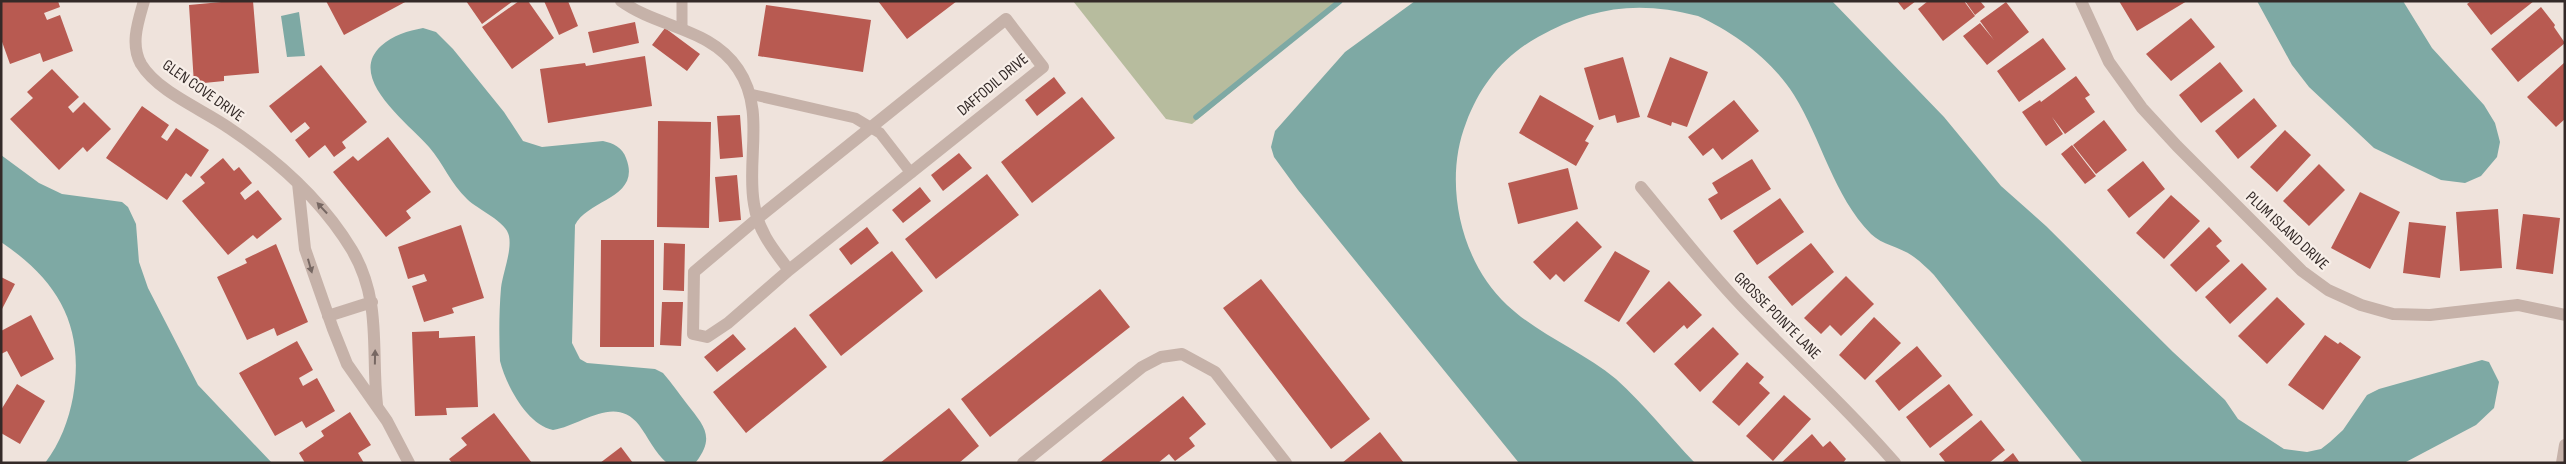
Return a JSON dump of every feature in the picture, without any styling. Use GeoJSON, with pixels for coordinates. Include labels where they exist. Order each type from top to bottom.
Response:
{"type":"FeatureCollection","features":[{"type":"Feature","properties":{"kind":"street","name":"GLEN COVE DRIVE"},"geometry":{"type":"LineString","coordinates":[[144,1],[135,33],[136,49],[140,63],[152,78],[230,128],[298,183],[327,214],[352,250],[364,272],[372,302],[377,405]]}},
{"type":"Feature","properties":{"kind":"street"},"geometry":{"type":"LineString","coordinates":[[621,1],[634,11],[694,33],[719,50],[738,69],[750,94],[754,126],[754,204],[764,239],[789,270]]}},
{"type":"Feature","properties":{"kind":"street","name":"PLUM ISLAND DRIVE"},"geometry":{"type":"LineString","coordinates":[[2081,1],[2110,62],[2142,108],[2177,146],[2302,271],[2328,290],[2361,305],[2393,314],[2430,315],[2518,305],[2565,315]]}},
{"type":"Feature","properties":{"kind":"street","name":"DAFFODIL DRIVE"},"geometry":{"type":"LineString","coordinates":[[1006,19],[1044,67],[911,173],[789,270],[728,323],[707,337],[693,334],[694,272],[870,127],[1006,19]]}},
{"type":"Feature","properties":{"kind":"street","name":"GLEN COVE DRIVE"},"geometry":{"type":"LineString","coordinates":[[298,183],[305,249],[328,316],[348,364],[377,405],[409,463]]}},
{"type":"Feature","properties":{"kind":"street","name":"GROSSE POINTE LANE"},"geometry":{"type":"LineString","coordinates":[[1641,187],[1706,267],[1737,301],[1829,391],[1895,463]]}},
{"type":"Feature","properties":{"kind":"street"},"geometry":{"type":"LineString","coordinates":[[328,316],[372,302]]}},
{"type":"Feature","properties":{"kind":"street"},"geometry":{"type":"LineString","coordinates":[[1023,463],[1142,367],[1161,357],[1182,354],[1215,372],[1286,463]]}},
{"type":"Feature","properties":{"kind":"street"},"geometry":{"type":"LineString","coordinates":[[2562,463],[2565,445]]}},
{"type":"Feature","properties":{"kind":"lane"},"geometry":{"type":"LineString","coordinates":[[682,1],[682,28]]}},
{"type":"Feature","properties":{"kind":"lane"},"geometry":{"type":"LineString","coordinates":[[750,94],[856,118],[880,133],[911,173]]}},
{"type":"Feature","properties":{"kind":"green space"},"geometry":{"type":"Polygon","coordinates":[[[1073,1],[1342,1],[1192,124],[1166,119],[1073,1]]]}},
{"type":"Feature","properties":{"kind":"water"},"geometry":{"type":"Polygon","coordinates":[[[1415,1],[1832,1],[1944,117],[2001,186],[2046,226],[2173,352],[2225,400],[2238,419],[2284,449],[2307,452],[2321,449],[2343,430],[2367,395],[2379,389],[2482,360],[2489,362],[2499,382],[2494,408],[2476,425],[2404,463],[2083,463],[1934,275],[1909,254],[1875,238],[1858,219],[1837,185],[1804,112],[1785,82],[1764,59],[1739,39],[1698,16],[1655,8],[1615,9],[1577,19],[1538,37],[1503,63],[1485,85],[1466,123],[1459,146],[1456,170],[1456,195],[1460,220],[1467,244],[1478,266],[1491,287],[1507,305],[1519,316],[1616,379],[1695,463],[1519,463],[1298,190],[1274,157],[1271,147],[1275,131],[1345,52],[1415,1]]]}},
{"type":"Feature","properties":{"kind":"water"},"geometry":{"type":"Polygon","coordinates":[[[2257,1],[2403,1],[2432,48],[2484,105],[2495,123],[2500,142],[2497,157],[2481,176],[2465,183],[2441,180],[2374,148],[2309,87],[2292,65],[2257,1]]]}},
{"type":"Feature","properties":{"kind":"water"},"geometry":{"type":"Polygon","coordinates":[[[299,12],[305,56],[287,57],[281,16],[299,12]]]}},
{"type":"Feature","properties":{"kind":"water"},"geometry":{"type":"Polygon","coordinates":[[[423,28],[436,32],[453,49],[504,112],[523,141],[542,147],[603,141],[617,146],[625,154],[629,171],[627,182],[611,197],[582,216],[575,225],[572,343],[580,359],[587,363],[655,369],[663,373],[698,418],[705,431],[705,445],[696,462],[667,463],[655,450],[639,425],[630,416],[620,412],[598,414],[553,430],[544,427],[535,420],[519,403],[507,381],[500,361],[499,324],[501,288],[510,242],[507,231],[461,193],[429,147],[384,100],[375,86],[371,72],[372,59],[381,46],[401,34],[423,28]]]}},
{"type":"Feature","properties":{"kind":"water"},"geometry":{"type":"Polygon","coordinates":[[[1,155],[39,183],[62,194],[122,202],[128,207],[136,224],[139,262],[148,288],[198,385],[272,463],[45,463],[59,440],[69,414],[76,372],[75,349],[71,327],[63,308],[52,290],[21,257],[1,242],[1,155]]]}},
{"type":"Feature","properties":{"kind":"building"},"geometry":{"type":"Polygon","coordinates":[[[1,1],[58,1],[60,7],[44,13],[47,20],[60,15],[73,51],[43,62],[40,53],[10,64],[1,39],[1,1]]]}},
{"type":"Feature","properties":{"kind":"building"},"geometry":{"type":"Polygon","coordinates":[[[253,1],[259,73],[224,76],[224,81],[194,84],[189,5],[253,1]]]}},
{"type":"Feature","properties":{"kind":"building"},"geometry":{"type":"Polygon","coordinates":[[[326,1],[407,1],[344,35],[326,1]]]}},
{"type":"Feature","properties":{"kind":"building"},"geometry":{"type":"Polygon","coordinates":[[[466,1],[513,1],[482,24],[466,1]]]}},
{"type":"Feature","properties":{"kind":"building"},"geometry":{"type":"Polygon","coordinates":[[[519,1],[528,1],[554,38],[512,69],[482,27],[519,1]]]}},
{"type":"Feature","properties":{"kind":"building"},"geometry":{"type":"Polygon","coordinates":[[[544,1],[568,1],[578,26],[559,35],[544,1]]]}},
{"type":"Feature","properties":{"kind":"building"},"geometry":{"type":"Polygon","coordinates":[[[878,1],[957,1],[907,39],[878,1]]]}},
{"type":"Feature","properties":{"kind":"building"},"geometry":{"type":"Polygon","coordinates":[[[1897,1],[1916,1],[1904,10],[1897,1]]]}},
{"type":"Feature","properties":{"kind":"building"},"geometry":{"type":"Polygon","coordinates":[[[1928,1],[1964,1],[1975,16],[1943,41],[1918,9],[1928,1]]]}},
{"type":"Feature","properties":{"kind":"building"},"geometry":{"type":"Polygon","coordinates":[[[1965,1],[1980,1],[1985,7],[1975,15],[1965,1]]]}},
{"type":"Feature","properties":{"kind":"building"},"geometry":{"type":"Polygon","coordinates":[[[2119,1],[2187,1],[2137,31],[2119,1]]]}},
{"type":"Feature","properties":{"kind":"building"},"geometry":{"type":"Polygon","coordinates":[[[2471,1],[2534,1],[2491,35],[2467,4],[2471,1]]]}},
{"type":"Feature","properties":{"kind":"building"},"geometry":{"type":"Polygon","coordinates":[[[2006,2],[2029,32],[1987,65],[1963,36],[1980,23],[1994,40],[1980,21],[2006,2]]]}},
{"type":"Feature","properties":{"kind":"building"},"geometry":{"type":"Polygon","coordinates":[[[766,5],[871,20],[863,72],[758,56],[766,5]]]}},
{"type":"Feature","properties":{"kind":"building"},"geometry":{"type":"Polygon","coordinates":[[[2541,7],[2555,25],[2554,27],[2565,43],[2518,82],[2491,49],[2541,7]]]}},
{"type":"Feature","properties":{"kind":"building"},"geometry":{"type":"Polygon","coordinates":[[[2191,18],[2215,47],[2171,81],[2146,54],[2191,18]]]}},
{"type":"Feature","properties":{"kind":"building"},"geometry":{"type":"Polygon","coordinates":[[[635,22],[639,43],[593,53],[588,32],[635,22]]]}},
{"type":"Feature","properties":{"kind":"building"},"geometry":{"type":"Polygon","coordinates":[[[665,28],[700,54],[687,71],[652,45],[665,28]]]}},
{"type":"Feature","properties":{"kind":"building"},"geometry":{"type":"Polygon","coordinates":[[[2043,38],[2066,69],[2019,102],[1997,71],[2043,38]]]}},
{"type":"Feature","properties":{"kind":"building"},"geometry":{"type":"Polygon","coordinates":[[[645,56],[652,106],[548,123],[540,69],[585,63],[586,66],[645,56]]]}},
{"type":"Feature","properties":{"kind":"building"},"geometry":{"type":"Polygon","coordinates":[[[1623,57],[1640,117],[1617,123],[1615,115],[1599,120],[1584,68],[1623,57]]]}},
{"type":"Feature","properties":{"kind":"building"},"geometry":{"type":"Polygon","coordinates":[[[1670,57],[1708,72],[1687,127],[1672,122],[1671,126],[1647,117],[1670,57]]]}},
{"type":"Feature","properties":{"kind":"building"},"geometry":{"type":"Polygon","coordinates":[[[2220,62],[2243,91],[2201,123],[2179,95],[2220,62]]]}},
{"type":"Feature","properties":{"kind":"building"},"geometry":{"type":"Polygon","coordinates":[[[2565,62],[2565,119],[2556,127],[2527,97],[2565,62]]]}},
{"type":"Feature","properties":{"kind":"building"},"geometry":{"type":"Polygon","coordinates":[[[321,65],[367,122],[342,142],[346,148],[334,157],[325,145],[309,158],[295,140],[310,128],[305,122],[291,133],[269,106],[321,65]]]}},
{"type":"Feature","properties":{"kind":"building"},"geometry":{"type":"Polygon","coordinates":[[[52,69],[79,97],[68,107],[73,113],[84,102],[111,129],[87,152],[83,147],[59,170],[10,119],[33,98],[27,92],[52,69]]]}},
{"type":"Feature","properties":{"kind":"building"},"geometry":{"type":"Polygon","coordinates":[[[2076,76],[2090,95],[2085,98],[2095,112],[2065,134],[2052,117],[2063,134],[2046,146],[2022,112],[2040,100],[2041,102],[2076,76]]]}},
{"type":"Feature","properties":{"kind":"building"},"geometry":{"type":"Polygon","coordinates":[[[1054,77],[1066,93],[1037,116],[1025,100],[1054,77]]]}},
{"type":"Feature","properties":{"kind":"building"},"geometry":{"type":"Polygon","coordinates":[[[1540,95],[1594,126],[1585,141],[1589,143],[1576,166],[1519,133],[1540,95]]]}},
{"type":"Feature","properties":{"kind":"building"},"geometry":{"type":"Polygon","coordinates":[[[1082,97],[1115,138],[1032,203],[1001,162],[1082,97]]]}},
{"type":"Feature","properties":{"kind":"building"},"geometry":{"type":"Polygon","coordinates":[[[2254,98],[2277,126],[2238,159],[2215,131],[2254,98]]]}},
{"type":"Feature","properties":{"kind":"building"},"geometry":{"type":"Polygon","coordinates":[[[1734,100],[1759,131],[1722,160],[1713,148],[1703,156],[1688,137],[1734,100]]]}},
{"type":"Feature","properties":{"kind":"building"},"geometry":{"type":"Polygon","coordinates":[[[142,106],[169,125],[161,137],[167,141],[176,128],[209,150],[191,177],[186,173],[167,200],[106,158],[142,106]]]}},
{"type":"Feature","properties":{"kind":"building"},"geometry":{"type":"Polygon","coordinates":[[[740,115],[743,157],[720,159],[717,116],[740,115]]]}},
{"type":"Feature","properties":{"kind":"building"},"geometry":{"type":"Polygon","coordinates":[[[2104,120],[2127,150],[2096,174],[2073,145],[2104,120]]]}},
{"type":"Feature","properties":{"kind":"building"},"geometry":{"type":"Polygon","coordinates":[[[658,121],[711,122],[709,228],[657,227],[658,121]]]}},
{"type":"Feature","properties":{"kind":"building"},"geometry":{"type":"Polygon","coordinates":[[[2285,130],[2311,155],[2277,192],[2250,167],[2285,130]]]}},
{"type":"Feature","properties":{"kind":"building"},"geometry":{"type":"Polygon","coordinates":[[[388,137],[431,192],[406,211],[411,218],[386,237],[333,172],[353,156],[358,161],[388,137]]]}},
{"type":"Feature","properties":{"kind":"building"},"geometry":{"type":"Polygon","coordinates":[[[2072,145],[2096,176],[2085,184],[2061,154],[2072,145]]]}},
{"type":"Feature","properties":{"kind":"building"},"geometry":{"type":"Polygon","coordinates":[[[959,153],[972,168],[943,191],[931,175],[959,153]]]}},
{"type":"Feature","properties":{"kind":"building"},"geometry":{"type":"Polygon","coordinates":[[[223,158],[234,171],[239,167],[252,183],[240,193],[245,200],[258,190],[282,219],[257,239],[253,235],[228,255],[182,201],[205,183],[200,177],[223,158]]]}},
{"type":"Feature","properties":{"kind":"building"},"geometry":{"type":"Polygon","coordinates":[[[1752,159],[1771,189],[1721,220],[1708,199],[1718,193],[1712,183],[1752,159]]]}},
{"type":"Feature","properties":{"kind":"building"},"geometry":{"type":"Polygon","coordinates":[[[2143,161],[2165,189],[2129,218],[2107,190],[2143,161]]]}},
{"type":"Feature","properties":{"kind":"building"},"geometry":{"type":"Polygon","coordinates":[[[2319,164],[2345,190],[2309,226],[2283,201],[2319,164]]]}},
{"type":"Feature","properties":{"kind":"building"},"geometry":{"type":"Polygon","coordinates":[[[1568,168],[1578,209],[1518,224],[1508,183],[1568,168]]]}},
{"type":"Feature","properties":{"kind":"building"},"geometry":{"type":"Polygon","coordinates":[[[987,174],[1019,215],[936,279],[905,239],[987,174]]]}},
{"type":"Feature","properties":{"kind":"building"},"geometry":{"type":"Polygon","coordinates":[[[737,175],[741,220],[719,222],[715,177],[737,175]]]}},
{"type":"Feature","properties":{"kind":"building"},"geometry":{"type":"Polygon","coordinates":[[[920,187],[931,201],[903,223],[892,210],[920,187]]]}},
{"type":"Feature","properties":{"kind":"building"},"geometry":{"type":"Polygon","coordinates":[[[2360,192],[2400,212],[2370,269],[2331,248],[2360,192]]]}},
{"type":"Feature","properties":{"kind":"building"},"geometry":{"type":"Polygon","coordinates":[[[2171,195],[2200,221],[2164,259],[2136,233],[2171,195]]]}},
{"type":"Feature","properties":{"kind":"building"},"geometry":{"type":"Polygon","coordinates":[[[1780,198],[1804,232],[1757,265],[1733,231],[1780,198]]]}},
{"type":"Feature","properties":{"kind":"building"},"geometry":{"type":"Polygon","coordinates":[[[2498,209],[2502,268],[2460,271],[2456,212],[2498,209]]]}},
{"type":"Feature","properties":{"kind":"building"},"geometry":{"type":"Polygon","coordinates":[[[2523,214],[2560,218],[2553,274],[2516,269],[2523,214]]]}},
{"type":"Feature","properties":{"kind":"building"},"geometry":{"type":"Polygon","coordinates":[[[1577,221],[1602,247],[1564,282],[1556,274],[1550,280],[1533,262],[1577,221]]]}},
{"type":"Feature","properties":{"kind":"building"},"geometry":{"type":"Polygon","coordinates":[[[2409,222],[2446,226],[2440,278],[2403,273],[2409,222]]]}},
{"type":"Feature","properties":{"kind":"building"},"geometry":{"type":"Polygon","coordinates":[[[461,225],[484,298],[452,308],[454,313],[424,322],[412,286],[427,281],[424,274],[408,279],[398,247],[461,225]]]}},
{"type":"Feature","properties":{"kind":"building"},"geometry":{"type":"Polygon","coordinates":[[[867,227],[879,243],[851,265],[839,249],[867,227]]]}},
{"type":"Feature","properties":{"kind":"building"},"geometry":{"type":"Polygon","coordinates":[[[2209,227],[2222,241],[2216,246],[2230,261],[2196,292],[2170,265],[2209,227]]]}},
{"type":"Feature","properties":{"kind":"building"},"geometry":{"type":"Polygon","coordinates":[[[601,240],[654,240],[654,347],[600,347],[601,240]]]}},
{"type":"Feature","properties":{"kind":"building"},"geometry":{"type":"Polygon","coordinates":[[[664,243],[685,244],[684,291],[663,290],[664,243]]]}},
{"type":"Feature","properties":{"kind":"building"},"geometry":{"type":"Polygon","coordinates":[[[1811,243],[1834,272],[1792,306],[1768,277],[1811,243]]]}},
{"type":"Feature","properties":{"kind":"building"},"geometry":{"type":"Polygon","coordinates":[[[276,244],[308,322],[277,336],[274,328],[247,340],[217,277],[247,263],[245,259],[276,244]]]}},
{"type":"Feature","properties":{"kind":"building"},"geometry":{"type":"Polygon","coordinates":[[[892,251],[923,291],[841,356],[809,315],[892,251]]]}},
{"type":"Feature","properties":{"kind":"building"},"geometry":{"type":"Polygon","coordinates":[[[1615,251],[1650,271],[1619,322],[1584,301],[1615,251]]]}},
{"type":"Feature","properties":{"kind":"building"},"geometry":{"type":"Polygon","coordinates":[[[2242,263],[2267,289],[2230,324],[2205,297],[2242,263]]]}},
{"type":"Feature","properties":{"kind":"building"},"geometry":{"type":"Polygon","coordinates":[[[1846,276],[1874,304],[1841,336],[1830,325],[1821,334],[1804,318],[1846,276]]]}},
{"type":"Feature","properties":{"kind":"building"},"geometry":{"type":"Polygon","coordinates":[[[1,277],[15,284],[1,311],[1,277]]]}},
{"type":"Feature","properties":{"kind":"building"},"geometry":{"type":"Polygon","coordinates":[[[1261,279],[1370,419],[1331,449],[1223,308],[1261,279]]]}},
{"type":"Feature","properties":{"kind":"building"},"geometry":{"type":"Polygon","coordinates":[[[1669,281],[1702,315],[1687,329],[1684,325],[1654,353],[1626,323],[1669,281]]]}},
{"type":"Feature","properties":{"kind":"building"},"geometry":{"type":"Polygon","coordinates":[[[1100,289],[1130,327],[990,437],[961,399],[1100,289]]]}},
{"type":"Feature","properties":{"kind":"building"},"geometry":{"type":"Polygon","coordinates":[[[2277,297],[2305,324],[2267,364],[2238,336],[2277,297]]]}},
{"type":"Feature","properties":{"kind":"building"},"geometry":{"type":"Polygon","coordinates":[[[662,302],[683,302],[681,346],[660,345],[662,302]]]}},
{"type":"Feature","properties":{"kind":"building"},"geometry":{"type":"Polygon","coordinates":[[[31,315],[54,359],[21,377],[7,351],[1,354],[1,331],[31,315]]]}},
{"type":"Feature","properties":{"kind":"building"},"geometry":{"type":"Polygon","coordinates":[[[1874,317],[1901,343],[1865,380],[1839,355],[1874,317]]]}},
{"type":"Feature","properties":{"kind":"building"},"geometry":{"type":"Polygon","coordinates":[[[795,327],[827,367],[746,433],[713,392],[795,327]]]}},
{"type":"Feature","properties":{"kind":"building"},"geometry":{"type":"Polygon","coordinates":[[[1713,327],[1739,354],[1700,392],[1674,364],[1713,327]]]}},
{"type":"Feature","properties":{"kind":"building"},"geometry":{"type":"Polygon","coordinates":[[[439,331],[439,338],[475,336],[478,407],[446,408],[447,415],[415,416],[412,332],[439,331]]]}},
{"type":"Feature","properties":{"kind":"building"},"geometry":{"type":"Polygon","coordinates":[[[733,334],[746,349],[717,372],[704,357],[733,334]]]}},
{"type":"Feature","properties":{"kind":"building"},"geometry":{"type":"Polygon","coordinates":[[[2325,335],[2338,344],[2340,342],[2361,357],[2323,410],[2288,385],[2325,335]]]}},
{"type":"Feature","properties":{"kind":"building"},"geometry":{"type":"Polygon","coordinates":[[[297,341],[313,370],[299,378],[303,386],[317,378],[335,411],[306,428],[302,421],[275,436],[239,373],[297,341]]]}},
{"type":"Feature","properties":{"kind":"building"},"geometry":{"type":"Polygon","coordinates":[[[1917,346],[1942,376],[1899,411],[1875,381],[1917,346]]]}},
{"type":"Feature","properties":{"kind":"building"},"geometry":{"type":"Polygon","coordinates":[[[1747,362],[1764,377],[1759,383],[1770,393],[1739,426],[1712,402],[1747,362]]]}},
{"type":"Feature","properties":{"kind":"building"},"geometry":{"type":"Polygon","coordinates":[[[17,384],[45,401],[20,444],[1,433],[1,410],[17,384]]]}},
{"type":"Feature","properties":{"kind":"building"},"geometry":{"type":"Polygon","coordinates":[[[1949,384],[1973,415],[1930,448],[1906,417],[1949,384]]]}},
{"type":"Feature","properties":{"kind":"building"},"geometry":{"type":"Polygon","coordinates":[[[1784,395],[1811,419],[1773,461],[1746,436],[1784,395]]]}},
{"type":"Feature","properties":{"kind":"building"},"geometry":{"type":"Polygon","coordinates":[[[1183,396],[1206,424],[1189,438],[1195,446],[1175,461],[1169,454],[1158,463],[1099,463],[1183,396]]]}},
{"type":"Feature","properties":{"kind":"building"},"geometry":{"type":"Polygon","coordinates":[[[949,408],[979,446],[959,463],[880,463],[949,408]]]}},
{"type":"Feature","properties":{"kind":"building"},"geometry":{"type":"Polygon","coordinates":[[[350,412],[371,445],[358,453],[364,463],[305,463],[299,453],[324,436],[321,431],[350,412]]]}},
{"type":"Feature","properties":{"kind":"building"},"geometry":{"type":"Polygon","coordinates":[[[494,413],[532,463],[452,463],[449,459],[467,445],[461,438],[494,413]]]}},
{"type":"Feature","properties":{"kind":"building"},"geometry":{"type":"Polygon","coordinates":[[[1981,420],[2005,450],[1989,463],[1946,463],[1939,454],[1981,420]]]}},
{"type":"Feature","properties":{"kind":"building"},"geometry":{"type":"Polygon","coordinates":[[[1380,432],[1404,463],[1342,463],[1380,432]]]}},
{"type":"Feature","properties":{"kind":"building"},"geometry":{"type":"Polygon","coordinates":[[[1812,434],[1823,447],[1830,441],[1846,459],[1843,463],[1781,463],[1812,434]]]}},
{"type":"Feature","properties":{"kind":"building"},"geometry":{"type":"Polygon","coordinates":[[[621,447],[633,463],[600,463],[621,447]]]}},
{"type":"Feature","properties":{"kind":"building"},"geometry":{"type":"Polygon","coordinates":[[[2013,453],[2020,463],[2001,463],[2013,453]]]}},
{"type":"Feature","properties":{"kind":"waterway"},"geometry":{"type":"LineString","coordinates":[[1196,117],[1340,1]]}}]}
